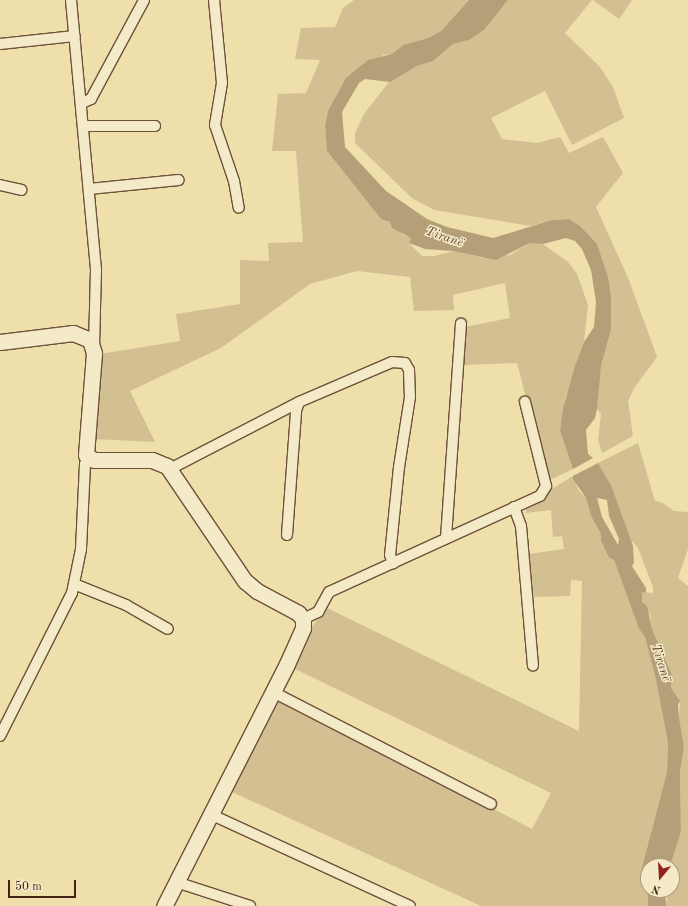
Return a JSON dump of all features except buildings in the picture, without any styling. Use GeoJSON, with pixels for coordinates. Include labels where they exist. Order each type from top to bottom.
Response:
{"type":"FeatureCollection","features":[{"type":"Feature","properties":{"kind":"street"},"geometry":{"type":"LineString","coordinates":[[0,736],[64,611],[74,584],[84,522],[85,464],[88,458],[85,451],[94,353],[96,270],[82,103],[71,0]]}},
{"type":"Feature","properties":{"kind":"street"},"geometry":{"type":"LineString","coordinates":[[82,103],[91,99],[144,0]]}},
{"type":"Feature","properties":{"kind":"street"},"geometry":{"type":"LineString","coordinates":[[214,0],[222,83],[215,125],[234,182],[238,208]]}},
{"type":"Feature","properties":{"kind":"street"},"geometry":{"type":"LineString","coordinates":[[0,44],[75,36]]}},
{"type":"Feature","properties":{"kind":"street"},"geometry":{"type":"LineString","coordinates":[[84,126],[156,126]]}},
{"type":"Feature","properties":{"kind":"street"},"geometry":{"type":"LineString","coordinates":[[89,189],[179,180]]}},
{"type":"Feature","properties":{"kind":"street"},"geometry":{"type":"LineString","coordinates":[[0,185],[21,190]]}},
{"type":"Feature","properties":{"kind":"street"},"geometry":{"type":"LineString","coordinates":[[0,342],[73,333],[87,329],[96,315]]}},
{"type":"Feature","properties":{"kind":"street"},"geometry":{"type":"LineString","coordinates":[[446,538],[461,324]]}},
{"type":"Feature","properties":{"kind":"street"},"geometry":{"type":"LineString","coordinates":[[73,333],[90,340],[94,353]]}},
{"type":"Feature","properties":{"kind":"street"},"geometry":{"type":"LineString","coordinates":[[170,469],[299,402],[392,362],[399,361],[408,366],[410,397],[399,467],[390,555],[392,563]]}},
{"type":"Feature","properties":{"kind":"street"},"geometry":{"type":"LineString","coordinates":[[287,535],[296,411],[299,402]]}},
{"type":"Feature","properties":{"kind":"street"},"geometry":{"type":"LineString","coordinates":[[303,619],[318,612],[329,592],[540,496],[546,486],[525,402]]}},
{"type":"Feature","properties":{"kind":"street"},"geometry":{"type":"LineString","coordinates":[[88,458],[152,460],[162,463],[170,469],[244,581],[257,591],[298,613],[303,619]]}},
{"type":"Feature","properties":{"kind":"street"},"geometry":{"type":"LineString","coordinates":[[514,507],[521,526],[533,664]]}},
{"type":"Feature","properties":{"kind":"street"},"geometry":{"type":"LineString","coordinates":[[74,584],[126,605],[168,629]]}},
{"type":"Feature","properties":{"kind":"street"},"geometry":{"type":"LineString","coordinates":[[164,906],[273,692],[299,638],[303,619]]}},
{"type":"Feature","properties":{"kind":"street"},"geometry":{"type":"LineString","coordinates":[[273,692],[491,804]]}},
{"type":"Feature","properties":{"kind":"street"},"geometry":{"type":"LineString","coordinates":[[210,814],[410,906]]}},
{"type":"Feature","properties":{"kind":"street"},"geometry":{"type":"LineString","coordinates":[[176,882],[250,906]]}},
{"type":"Feature","properties":{"kind":"shaded area"},"geometry":{"type":"Polygon","coordinates":[[[354,0],[469,0],[441,31],[428,38],[403,45],[392,54],[383,55],[328,111],[325,124],[327,151],[381,219],[390,222],[403,235],[412,238],[409,243],[422,256],[435,256],[453,251],[484,258],[510,255],[530,243],[543,244],[568,262],[577,274],[588,305],[584,342],[565,398],[560,430],[573,469],[554,478],[550,479],[546,474],[517,363],[463,365],[464,327],[510,318],[505,283],[453,295],[454,310],[414,311],[410,277],[357,271],[310,284],[221,348],[130,391],[155,442],[92,439],[100,354],[180,341],[176,314],[240,304],[240,260],[269,261],[268,243],[303,242],[296,151],[272,151],[278,94],[306,93],[320,60],[295,59],[301,28],[335,27],[343,8],[354,0]]]}},
{"type":"Feature","properties":{"kind":"shaded area"},"geometry":{"type":"Polygon","coordinates":[[[508,0],[592,0],[565,33],[600,67],[613,87],[624,118],[572,145],[545,91],[491,118],[502,139],[537,143],[560,137],[569,153],[603,137],[623,173],[596,207],[629,280],[657,357],[634,388],[628,401],[633,436],[602,453],[598,440],[601,414],[597,409],[596,395],[601,366],[611,330],[611,297],[587,234],[580,226],[569,219],[552,220],[531,226],[434,210],[412,198],[355,143],[355,133],[364,114],[389,82],[417,66],[433,61],[453,44],[469,40],[484,30],[508,0]]]}},
{"type":"Feature","properties":{"kind":"shaded area"},"geometry":{"type":"Polygon","coordinates":[[[593,0],[632,0],[619,19],[593,0]]]}},
{"type":"Feature","properties":{"kind":"shaded area"},"geometry":{"type":"Polygon","coordinates":[[[638,443],[655,501],[663,503],[674,511],[688,512],[688,549],[678,578],[688,586],[688,906],[666,906],[667,898],[680,898],[680,858],[672,858],[672,856],[681,831],[680,771],[684,747],[679,717],[680,701],[671,688],[672,675],[652,629],[650,615],[642,602],[642,592],[653,593],[653,587],[638,548],[632,541],[630,542],[611,485],[598,463],[638,443]]]}},
{"type":"Feature","properties":{"kind":"shaded area"},"geometry":{"type":"Polygon","coordinates":[[[573,476],[579,491],[586,498],[591,516],[601,534],[601,541],[609,558],[614,560],[639,629],[645,637],[656,680],[668,743],[667,772],[644,858],[640,858],[640,898],[648,898],[648,906],[481,906],[230,791],[277,697],[532,829],[551,793],[291,667],[309,630],[327,608],[579,731],[582,581],[571,580],[570,596],[533,597],[529,554],[564,549],[562,536],[553,537],[551,510],[526,513],[526,505],[573,476]]]}},
{"type":"Feature","properties":{"kind":"water","name":"Tiranë"},"geometry":{"type":"Polygon","coordinates":[[[469,0],[508,0],[484,30],[469,40],[453,44],[433,61],[417,66],[390,82],[365,79],[359,83],[342,112],[345,147],[386,191],[427,219],[447,227],[493,238],[552,220],[569,219],[580,226],[597,244],[608,277],[611,297],[611,330],[601,366],[595,418],[586,430],[588,454],[593,458],[573,469],[560,431],[563,408],[575,366],[584,342],[594,327],[596,302],[591,270],[582,249],[575,241],[566,238],[543,244],[530,243],[496,260],[453,251],[425,249],[409,243],[411,238],[392,228],[390,222],[381,219],[327,151],[325,125],[328,111],[346,78],[368,60],[392,54],[403,45],[428,38],[441,31],[469,0]]]}},
{"type":"Feature","properties":{"kind":"water","name":"Tiranë"},"geometry":{"type":"Polygon","coordinates":[[[598,463],[611,485],[633,546],[634,563],[632,566],[646,588],[646,593],[642,592],[642,602],[647,606],[652,629],[672,675],[671,688],[680,701],[678,705],[679,717],[684,747],[680,772],[681,831],[673,858],[644,858],[667,772],[668,743],[656,680],[645,637],[639,629],[614,560],[609,558],[601,541],[601,534],[591,516],[586,498],[573,479],[573,476],[598,463]],[[597,498],[602,517],[618,545],[619,539],[609,516],[607,500],[597,498]]]}},
{"type":"Feature","properties":{"kind":"water"},"geometry":{"type":"Polygon","coordinates":[[[648,898],[666,898],[666,906],[648,906],[648,898]]]}}]}
